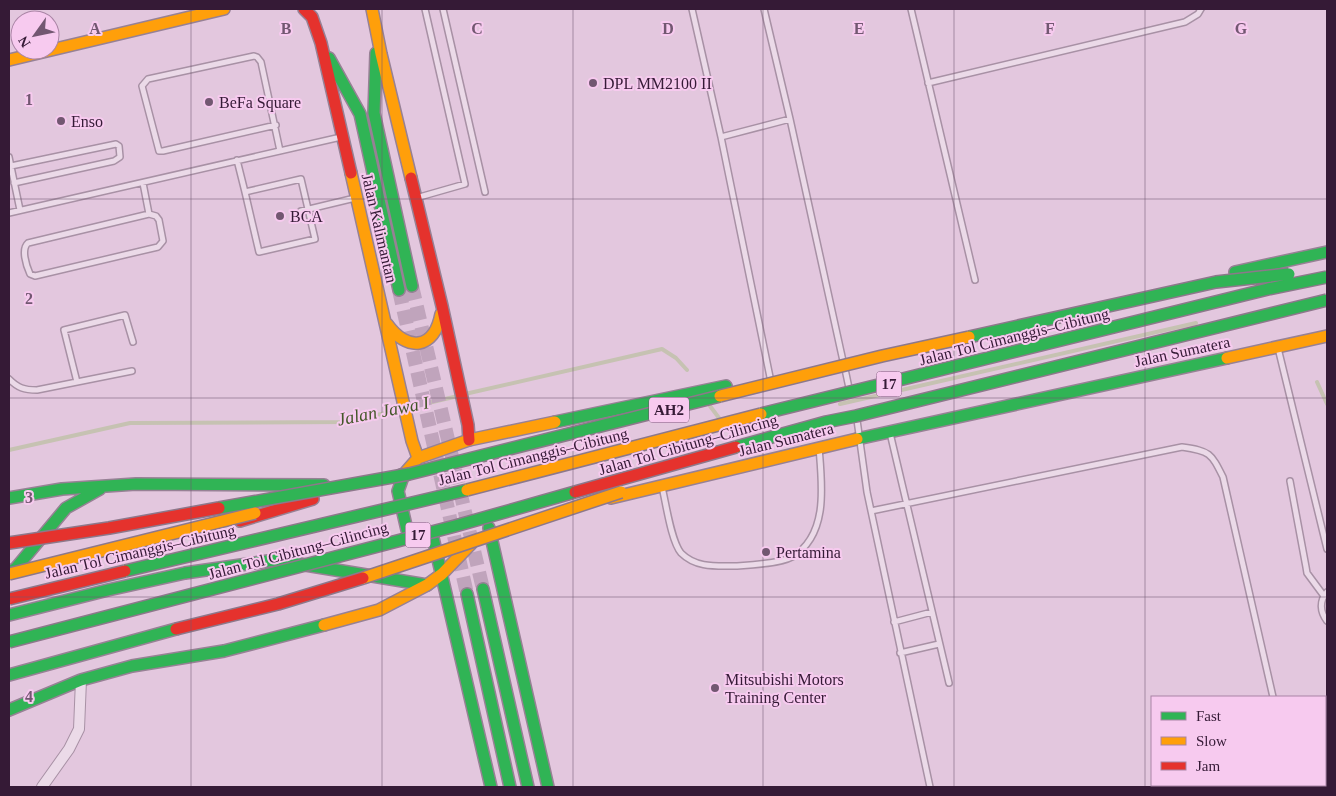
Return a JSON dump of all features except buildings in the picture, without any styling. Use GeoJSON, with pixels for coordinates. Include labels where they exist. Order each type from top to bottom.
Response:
{"type":"FeatureCollection","features":[{"type":"Feature","properties":{"kind":"main road"},"geometry":{"type":"LineString","coordinates":[[9,60],[224,9]]}},
{"type":"Feature","properties":{"kind":"main road","name":"Jalan Kalimantan"},"geometry":{"type":"LineString","coordinates":[[304,9],[312,17],[321,43],[408,425],[418,458]]}},
{"type":"Feature","properties":{"kind":"main road"},"geometry":{"type":"LineString","coordinates":[[372,9],[442,306],[468,425],[469,440]]}},
{"type":"Feature","properties":{"kind":"main road"},"geometry":{"type":"LineString","coordinates":[[377,30],[374,113],[412,286]]}},
{"type":"Feature","properties":{"kind":"main road"},"geometry":{"type":"LineString","coordinates":[[321,43],[360,114],[399,290]]}},
{"type":"Feature","properties":{"kind":"main road"},"geometry":{"type":"LineString","coordinates":[[9,574],[407,474],[418,458],[469,440],[770,377],[1327,252]]}},
{"type":"Feature","properties":{"kind":"main road","name":"AH2"},"geometry":{"type":"LineString","coordinates":[[9,543],[63,536],[407,474],[882,356],[1216,282],[1327,270]]}},
{"type":"Feature","properties":{"kind":"main road","name":"Jalan Tol Cimanggis–Cibitung"},"geometry":{"type":"LineString","coordinates":[[9,599],[451,494],[738,420],[1327,276]]}},
{"type":"Feature","properties":{"kind":"main road","name":"17"},"geometry":{"type":"LineString","coordinates":[[826,422],[1327,300]]}},
{"type":"Feature","properties":{"kind":"main road"},"geometry":{"type":"LineString","coordinates":[[383,317],[390,330],[403,342],[417,344],[424,342],[439,329],[442,306]]}},
{"type":"Feature","properties":{"kind":"main road","name":"Jalan Sumatera"},"geometry":{"type":"LineString","coordinates":[[407,474],[398,490],[406,530],[418,540],[434,538],[662,487],[819,447],[1327,336]]}},
{"type":"Feature","properties":{"kind":"main road"},"geometry":{"type":"LineString","coordinates":[[9,676],[176,629],[278,604],[404,565],[826,422]]}},
{"type":"Feature","properties":{"kind":"main road","name":"Jalan Tol Cibitung–Cilincing"},"geometry":{"type":"LineString","coordinates":[[9,642],[455,526],[826,422]]}},
{"type":"Feature","properties":{"kind":"main road"},"geometry":{"type":"LineString","coordinates":[[9,582],[137,552],[313,499],[407,474]]}},
{"type":"Feature","properties":{"kind":"main road"},"geometry":{"type":"LineString","coordinates":[[9,498],[62,490],[136,484],[241,483],[333,485],[384,479]]}},
{"type":"Feature","properties":{"kind":"main road"},"geometry":{"type":"LineString","coordinates":[[9,574],[66,508],[104,486]]}},
{"type":"Feature","properties":{"kind":"main road"},"geometry":{"type":"LineString","coordinates":[[9,710],[81,680],[132,666],[224,651],[379,610],[427,586],[442,574],[488,525]]}},
{"type":"Feature","properties":{"kind":"main road"},"geometry":{"type":"LineString","coordinates":[[488,525],[548,787]]}},
{"type":"Feature","properties":{"kind":"main road"},"geometry":{"type":"LineString","coordinates":[[434,538],[491,787]]}},
{"type":"Feature","properties":{"kind":"main road"},"geometry":{"type":"LineString","coordinates":[[9,615],[186,573],[275,560],[427,586]]}},
{"type":"Feature","properties":{"kind":"main road"},"geometry":{"type":"LineString","coordinates":[[483,589],[528,787]]}},
{"type":"Feature","properties":{"kind":"main road"},"geometry":{"type":"LineString","coordinates":[[467,594],[510,787]]}},
{"type":"Feature","properties":{"kind":"street"},"geometry":{"type":"LineString","coordinates":[[42,787],[69,749],[79,729],[81,680]]}},
{"type":"Feature","properties":{"kind":"lane"},"geometry":{"type":"LineString","coordinates":[[416,198],[465,184],[425,9]]}},
{"type":"Feature","properties":{"kind":"lane"},"geometry":{"type":"LineString","coordinates":[[443,9],[485,192]]}},
{"type":"Feature","properties":{"kind":"lane"},"geometry":{"type":"LineString","coordinates":[[692,9],[721,137],[770,377]]}},
{"type":"Feature","properties":{"kind":"lane"},"geometry":{"type":"LineString","coordinates":[[764,9],[852,397]]}},
{"type":"Feature","properties":{"kind":"lane"},"geometry":{"type":"LineString","coordinates":[[911,9],[975,280]]}},
{"type":"Feature","properties":{"kind":"lane"},"geometry":{"type":"LineString","coordinates":[[928,83],[1185,22],[1198,14],[1201,9]]}},
{"type":"Feature","properties":{"kind":"lane"},"geometry":{"type":"LineString","coordinates":[[276,125],[163,151],[160,150],[142,86],[148,79],[254,56],[257,57],[261,62],[276,125],[280,151]]}},
{"type":"Feature","properties":{"kind":"lane"},"geometry":{"type":"LineString","coordinates":[[721,137],[790,119]]}},
{"type":"Feature","properties":{"kind":"lane"},"geometry":{"type":"LineString","coordinates":[[9,213],[342,136]]}},
{"type":"Feature","properties":{"kind":"lane"},"geometry":{"type":"LineString","coordinates":[[11,166],[116,144],[119,146],[121,153],[120,157],[114,161],[14,183]]}},
{"type":"Feature","properties":{"kind":"lane"},"geometry":{"type":"LineString","coordinates":[[9,158],[20,210]]}},
{"type":"Feature","properties":{"kind":"lane"},"geometry":{"type":"LineString","coordinates":[[237,160],[259,252],[315,239],[301,179],[245,192]]}},
{"type":"Feature","properties":{"kind":"lane"},"geometry":{"type":"LineString","coordinates":[[143,183],[149,214]]}},
{"type":"Feature","properties":{"kind":"lane"},"geometry":{"type":"LineString","coordinates":[[301,211],[356,198]]}},
{"type":"Feature","properties":{"kind":"lane"},"geometry":{"type":"LineString","coordinates":[[149,214],[156,216],[159,220],[163,242],[158,248],[35,276],[30,274],[24,249],[28,242],[149,214]]}},
{"type":"Feature","properties":{"kind":"lane"},"geometry":{"type":"LineString","coordinates":[[252,223],[259,222]]}},
{"type":"Feature","properties":{"kind":"lane"},"geometry":{"type":"LineString","coordinates":[[77,382],[64,330],[125,315],[133,342]]}},
{"type":"Feature","properties":{"kind":"lane"},"geometry":{"type":"LineString","coordinates":[[1278,347],[1327,549]]}},
{"type":"Feature","properties":{"kind":"lane"},"geometry":{"type":"LineString","coordinates":[[9,379],[15,386],[24,390],[37,390],[132,371]]}},
{"type":"Feature","properties":{"kind":"lane"},"geometry":{"type":"LineString","coordinates":[[854,406],[866,492],[930,787]]}},
{"type":"Feature","properties":{"kind":"lane"},"geometry":{"type":"LineString","coordinates":[[889,432],[949,683]]}},
{"type":"Feature","properties":{"kind":"lane"},"geometry":{"type":"LineString","coordinates":[[662,487],[677,546],[682,553],[693,561],[709,566],[761,565],[791,557],[809,541],[819,519],[823,492],[819,447]]}},
{"type":"Feature","properties":{"kind":"lane"},"geometry":{"type":"LineString","coordinates":[[871,511],[1182,447],[1199,449],[1213,457],[1223,477],[1273,696]]}},
{"type":"Feature","properties":{"kind":"lane"},"geometry":{"type":"LineString","coordinates":[[1290,481],[1307,573],[1326,594],[1321,603],[1321,611],[1327,621]]}},
{"type":"Feature","properties":{"kind":"lane"},"geometry":{"type":"LineString","coordinates":[[894,622],[932,612]]}},
{"type":"Feature","properties":{"kind":"lane"},"geometry":{"type":"LineString","coordinates":[[900,653],[939,644]]}},
{"type":"Feature","properties":{"kind":"waterway"},"geometry":{"type":"LineString","coordinates":[[840,404],[1196,323]]}},
{"type":"Feature","properties":{"kind":"waterway","name":"Jalan Jawa I"},"geometry":{"type":"LineString","coordinates":[[465,394],[662,349],[676,358],[687,370]]}},
{"type":"Feature","properties":{"kind":"waterway"},"geometry":{"type":"LineString","coordinates":[[1317,382],[1327,404]]}},
{"type":"Feature","properties":{"kind":"waterway","name":"Jalan Jawa I"},"geometry":{"type":"LineString","coordinates":[[9,450],[130,423],[347,422],[458,396]]}},
{"type":"Feature","properties":{"kind":"waterway"},"geometry":{"type":"LineString","coordinates":[[710,406],[719,418]]}},
{"type":"Feature","properties":{"kind":"tunnel"},"geometry":{"type":"LineString","coordinates":[[412,286],[483,589]]}},
{"type":"Feature","properties":{"kind":"tunnel"},"geometry":{"type":"LineString","coordinates":[[399,290],[467,594]]}},
{"type":"Feature","properties":{"kind":"traffic: fast"},"geometry":{"type":"LineString","coordinates":[[376,53],[374,113],[412,286]]}},
{"type":"Feature","properties":{"kind":"traffic: fast"},"geometry":{"type":"LineString","coordinates":[[329,58],[360,114],[399,290]]}},
{"type":"Feature","properties":{"kind":"traffic: fast"},"geometry":{"type":"LineString","coordinates":[[1235,272],[1327,252]]}},
{"type":"Feature","properties":{"kind":"traffic: fast"},"geometry":{"type":"LineString","coordinates":[[969,337],[1216,282],[1289,274]]}},
{"type":"Feature","properties":{"kind":"traffic: fast"},"geometry":{"type":"LineString","coordinates":[[761,414],[1268,289],[1327,277]]}},
{"type":"Feature","properties":{"kind":"traffic: fast"},"geometry":{"type":"LineString","coordinates":[[736,447],[826,422],[1327,300]]}},
{"type":"Feature","properties":{"kind":"traffic: fast"},"geometry":{"type":"LineString","coordinates":[[857,439],[1227,358]]}},
{"type":"Feature","properties":{"kind":"traffic: fast"},"geometry":{"type":"LineString","coordinates":[[555,422],[726,386]]}},
{"type":"Feature","properties":{"kind":"traffic: fast"},"geometry":{"type":"LineString","coordinates":[[219,508],[409,474],[720,396]]}},
{"type":"Feature","properties":{"kind":"traffic: fast"},"geometry":{"type":"LineString","coordinates":[[404,474],[398,491],[407,530],[419,540]]}},
{"type":"Feature","properties":{"kind":"traffic: fast"},"geometry":{"type":"LineString","coordinates":[[9,498],[62,489],[136,484],[324,485]]}},
{"type":"Feature","properties":{"kind":"traffic: fast"},"geometry":{"type":"LineString","coordinates":[[9,573],[16,568],[66,508],[100,489]]}},
{"type":"Feature","properties":{"kind":"traffic: fast"},"geometry":{"type":"LineString","coordinates":[[125,571],[467,490]]}},
{"type":"Feature","properties":{"kind":"traffic: fast"},"geometry":{"type":"LineString","coordinates":[[9,642],[455,526],[575,492]]}},
{"type":"Feature","properties":{"kind":"traffic: fast"},"geometry":{"type":"LineString","coordinates":[[489,528],[548,787]]}},
{"type":"Feature","properties":{"kind":"traffic: fast"},"geometry":{"type":"LineString","coordinates":[[433,538],[491,787]]}},
{"type":"Feature","properties":{"kind":"traffic: fast"},"geometry":{"type":"LineString","coordinates":[[185,573],[275,560],[427,585]]}},
{"type":"Feature","properties":{"kind":"traffic: fast"},"geometry":{"type":"LineString","coordinates":[[9,615],[185,573]]}},
{"type":"Feature","properties":{"kind":"traffic: fast"},"geometry":{"type":"LineString","coordinates":[[483,589],[528,787]]}},
{"type":"Feature","properties":{"kind":"traffic: fast"},"geometry":{"type":"LineString","coordinates":[[467,594],[510,787]]}},
{"type":"Feature","properties":{"kind":"traffic: fast"},"geometry":{"type":"LineString","coordinates":[[9,710],[81,680],[132,666],[224,651],[324,625]]}},
{"type":"Feature","properties":{"kind":"traffic: fast"},"geometry":{"type":"LineString","coordinates":[[9,675],[176,629]]}},
{"type":"Feature","properties":{"kind":"traffic: slow"},"geometry":{"type":"LineString","coordinates":[[9,60],[224,9]]}},
{"type":"Feature","properties":{"kind":"traffic: slow"},"geometry":{"type":"LineString","coordinates":[[372,9],[411,178]]}},
{"type":"Feature","properties":{"kind":"traffic: slow"},"geometry":{"type":"LineString","coordinates":[[351,173],[412,441],[418,458]]}},
{"type":"Feature","properties":{"kind":"traffic: slow"},"geometry":{"type":"LineString","coordinates":[[387,324],[403,339],[411,343],[419,343],[432,335],[441,314]]}},
{"type":"Feature","properties":{"kind":"traffic: slow"},"geometry":{"type":"LineString","coordinates":[[1227,358],[1327,336]]}},
{"type":"Feature","properties":{"kind":"traffic: slow"},"geometry":{"type":"LineString","coordinates":[[720,396],[882,356],[969,337]]}},
{"type":"Feature","properties":{"kind":"traffic: slow"},"geometry":{"type":"LineString","coordinates":[[467,490],[761,414]]}},
{"type":"Feature","properties":{"kind":"traffic: slow"},"geometry":{"type":"LineString","coordinates":[[401,475],[418,458],[469,440],[555,422]]}},
{"type":"Feature","properties":{"kind":"traffic: slow"},"geometry":{"type":"LineString","coordinates":[[611,498],[857,439]]}},
{"type":"Feature","properties":{"kind":"traffic: slow"},"geometry":{"type":"LineString","coordinates":[[363,578],[621,492]]}},
{"type":"Feature","properties":{"kind":"traffic: slow"},"geometry":{"type":"LineString","coordinates":[[9,574],[255,513]]}},
{"type":"Feature","properties":{"kind":"traffic: slow"},"geometry":{"type":"LineString","coordinates":[[324,625],[379,610],[427,585],[442,574],[471,544]]}},
{"type":"Feature","properties":{"kind":"traffic: jam"},"geometry":{"type":"LineString","coordinates":[[304,9],[312,17],[321,43],[351,173]]}},
{"type":"Feature","properties":{"kind":"traffic: jam"},"geometry":{"type":"LineString","coordinates":[[411,178],[442,306],[468,425],[469,440]]}},
{"type":"Feature","properties":{"kind":"traffic: jam"},"geometry":{"type":"LineString","coordinates":[[575,492],[736,447]]}},
{"type":"Feature","properties":{"kind":"traffic: jam"},"geometry":{"type":"LineString","coordinates":[[240,521],[313,499]]}},
{"type":"Feature","properties":{"kind":"traffic: jam"},"geometry":{"type":"LineString","coordinates":[[9,543],[109,528],[219,508]]}},
{"type":"Feature","properties":{"kind":"traffic: jam"},"geometry":{"type":"LineString","coordinates":[[9,599],[125,571]]}},
{"type":"Feature","properties":{"kind":"traffic: jam"},"geometry":{"type":"LineString","coordinates":[[176,629],[278,604],[363,578]]}},
{"type":"Feature","properties":{"kind":"place","name":"DPL MM2100 II"},"geometry":{"type":"Point","coordinates":[593,83]}},
{"type":"Feature","properties":{"kind":"place","name":"BeFa Square"},"geometry":{"type":"Point","coordinates":[209,102]}},
{"type":"Feature","properties":{"kind":"place","name":"Enso"},"geometry":{"type":"Point","coordinates":[61,121]}},
{"type":"Feature","properties":{"kind":"place","name":"BCA"},"geometry":{"type":"Point","coordinates":[280,216]}},
{"type":"Feature","properties":{"kind":"place","name":"Pertamina"},"geometry":{"type":"Point","coordinates":[766,552]}},
{"type":"Feature","properties":{"kind":"place","name":"Mitsubishi Motors Training Center"},"geometry":{"type":"Point","coordinates":[715,688]}}]}
